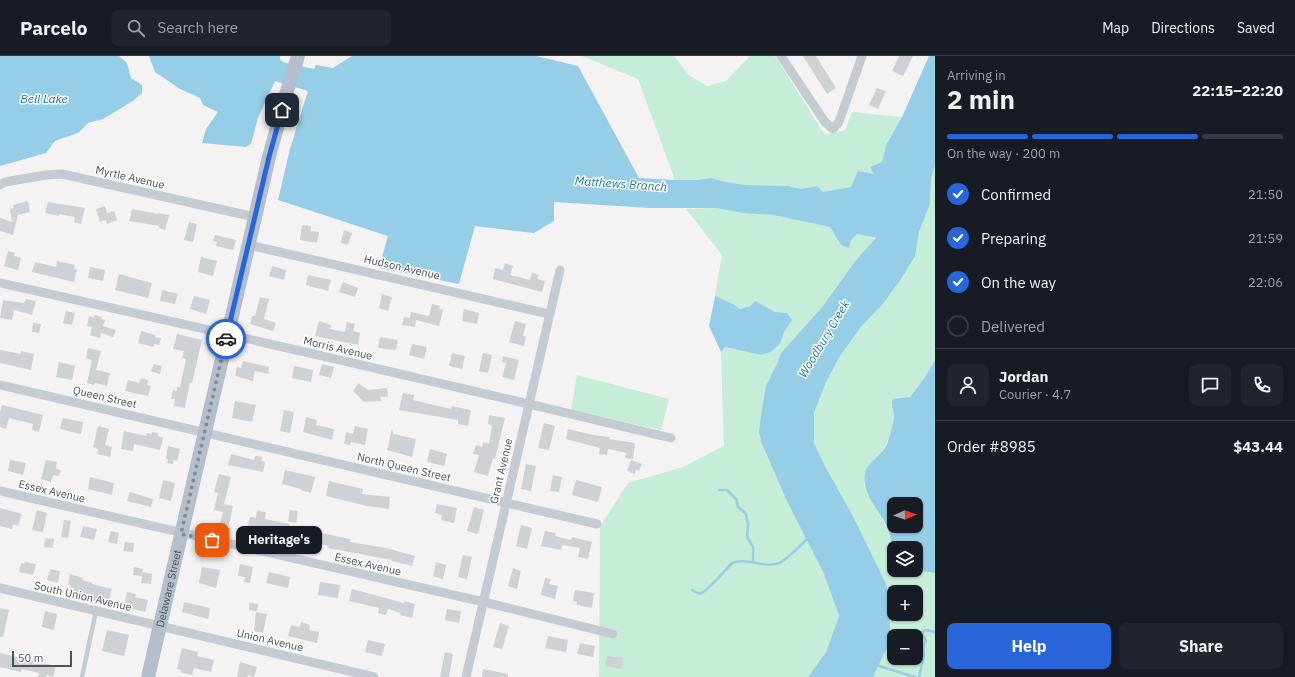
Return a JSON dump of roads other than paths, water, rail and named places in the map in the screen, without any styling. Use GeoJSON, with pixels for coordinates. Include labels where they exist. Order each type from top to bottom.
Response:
{"type":"FeatureCollection","features":[{"type":"Feature","properties":{"kind":"main road","name":"Delaware Street"},"geometry":{"type":"LineString","coordinates":[[148,677],[255,217],[297,57]]}},
{"type":"Feature","properties":{"kind":"street"},"geometry":{"type":"LineString","coordinates":[[781,56],[825,122],[833,129],[839,122],[862,56]]}},
{"type":"Feature","properties":{"kind":"street","name":"Myrtle Avenue"},"geometry":{"type":"LineString","coordinates":[[0,186],[5,182],[46,174],[62,174],[255,217]]}},
{"type":"Feature","properties":{"kind":"street","name":"Hudson Avenue"},"geometry":{"type":"LineString","coordinates":[[249,244],[549,314]]}},
{"type":"Feature","properties":{"kind":"street","name":"Grant Avenue"},"geometry":{"type":"LineString","coordinates":[[466,677],[560,270]]}},
{"type":"Feature","properties":{"kind":"street","name":"Morris Avenue"},"geometry":{"type":"LineString","coordinates":[[0,282],[671,438]]}},
{"type":"Feature","properties":{"kind":"street","name":"Queen Street"},"geometry":{"type":"LineString","coordinates":[[0,385],[205,432]]}},
{"type":"Feature","properties":{"kind":"street","name":"North Queen Street"},"geometry":{"type":"LineString","coordinates":[[205,432],[597,524]]}},
{"type":"Feature","properties":{"kind":"street","name":"Essex Avenue"},"geometry":{"type":"LineString","coordinates":[[0,491],[181,534],[484,602],[613,634]]}},
{"type":"Feature","properties":{"kind":"street","name":"South Union Avenue"},"geometry":{"type":"LineString","coordinates":[[0,588],[160,626]]}},
{"type":"Feature","properties":{"kind":"street","name":"Union Avenue"},"geometry":{"type":"LineString","coordinates":[[160,626],[374,677]]}},
{"type":"Feature","properties":{"kind":"lane"},"geometry":{"type":"LineString","coordinates":[[82,677],[96,611]]}},
{"type":"Feature","properties":{"kind":"water","name":"Bell Lake"},"geometry":{"type":"Polygon","coordinates":[[[0,56],[119,56],[127,63],[131,78],[142,85],[142,93],[133,101],[103,119],[88,123],[78,133],[55,141],[46,153],[0,166],[0,56]]]}},
{"type":"Feature","properties":{"kind":"water"},"geometry":{"type":"Polygon","coordinates":[[[149,56],[280,56],[280,59],[283,62],[314,69],[316,65],[333,68],[352,56],[536,56],[578,66],[639,178],[697,180],[712,178],[725,182],[745,185],[789,186],[801,189],[817,186],[823,192],[851,187],[858,171],[874,174],[870,167],[882,162],[886,145],[902,117],[929,56],[935,56],[935,165],[931,179],[930,204],[919,232],[915,256],[901,279],[882,305],[861,327],[840,356],[826,382],[814,413],[814,443],[854,518],[887,586],[887,621],[890,621],[890,629],[887,629],[887,648],[873,677],[808,677],[826,652],[839,616],[824,574],[786,499],[762,444],[759,432],[766,386],[781,353],[823,306],[856,260],[876,238],[857,234],[851,240],[849,248],[841,245],[830,227],[773,215],[743,213],[716,208],[650,208],[554,202],[554,221],[534,233],[475,226],[459,284],[379,268],[388,236],[278,200],[290,149],[308,91],[275,81],[258,118],[251,144],[246,147],[202,143],[206,129],[218,112],[203,105],[200,98],[180,89],[155,72],[149,56]]]}},
{"type":"Feature","properties":{"kind":"water"},"geometry":{"type":"Polygon","coordinates":[[[715,296],[733,304],[740,309],[750,306],[755,301],[775,312],[787,313],[792,320],[784,332],[780,344],[772,351],[761,355],[725,347],[721,352],[709,326],[715,296]]]}},
{"type":"Feature","properties":{"kind":"water"},"geometry":{"type":"Polygon","coordinates":[[[935,360],[935,573],[923,571],[923,541],[891,541],[889,533],[923,533],[923,497],[887,497],[887,526],[870,498],[864,477],[868,466],[880,454],[888,441],[894,417],[892,406],[893,399],[910,397],[925,377],[935,360]]]}},
{"type":"Feature","properties":{"kind":"waterway"},"geometry":{"type":"LineString","coordinates":[[719,490],[727,490],[736,499],[738,507],[746,514],[748,525],[747,537],[753,547],[753,562]]}},
{"type":"Feature","properties":{"kind":"waterway"},"geometry":{"type":"LineString","coordinates":[[692,590],[699,593],[704,591],[732,563],[744,561],[768,565],[779,563],[808,538]]}},
{"type":"Feature","properties":{"kind":"waterway"},"geometry":{"type":"LineString","coordinates":[[919,677],[924,655],[923,647],[926,641],[922,633],[925,630],[935,632]]}},
{"type":"Feature","properties":{"kind":"waterway"},"geometry":{"type":"LineString","coordinates":[[876,665],[915,677]]}},
{"type":"Feature","properties":{"kind":"place","name":"Heritage's"},"geometry":{"type":"Point","coordinates":[212,540]}},
{"type":"Feature","properties":{"kind":"water label","name":"Matthews Branch"},"geometry":{"type":"Point","coordinates":[621,184]}},
{"type":"Feature","properties":{"kind":"water label","name":"Woodbury Creek"},"geometry":{"type":"Point","coordinates":[824,339]}}]}
